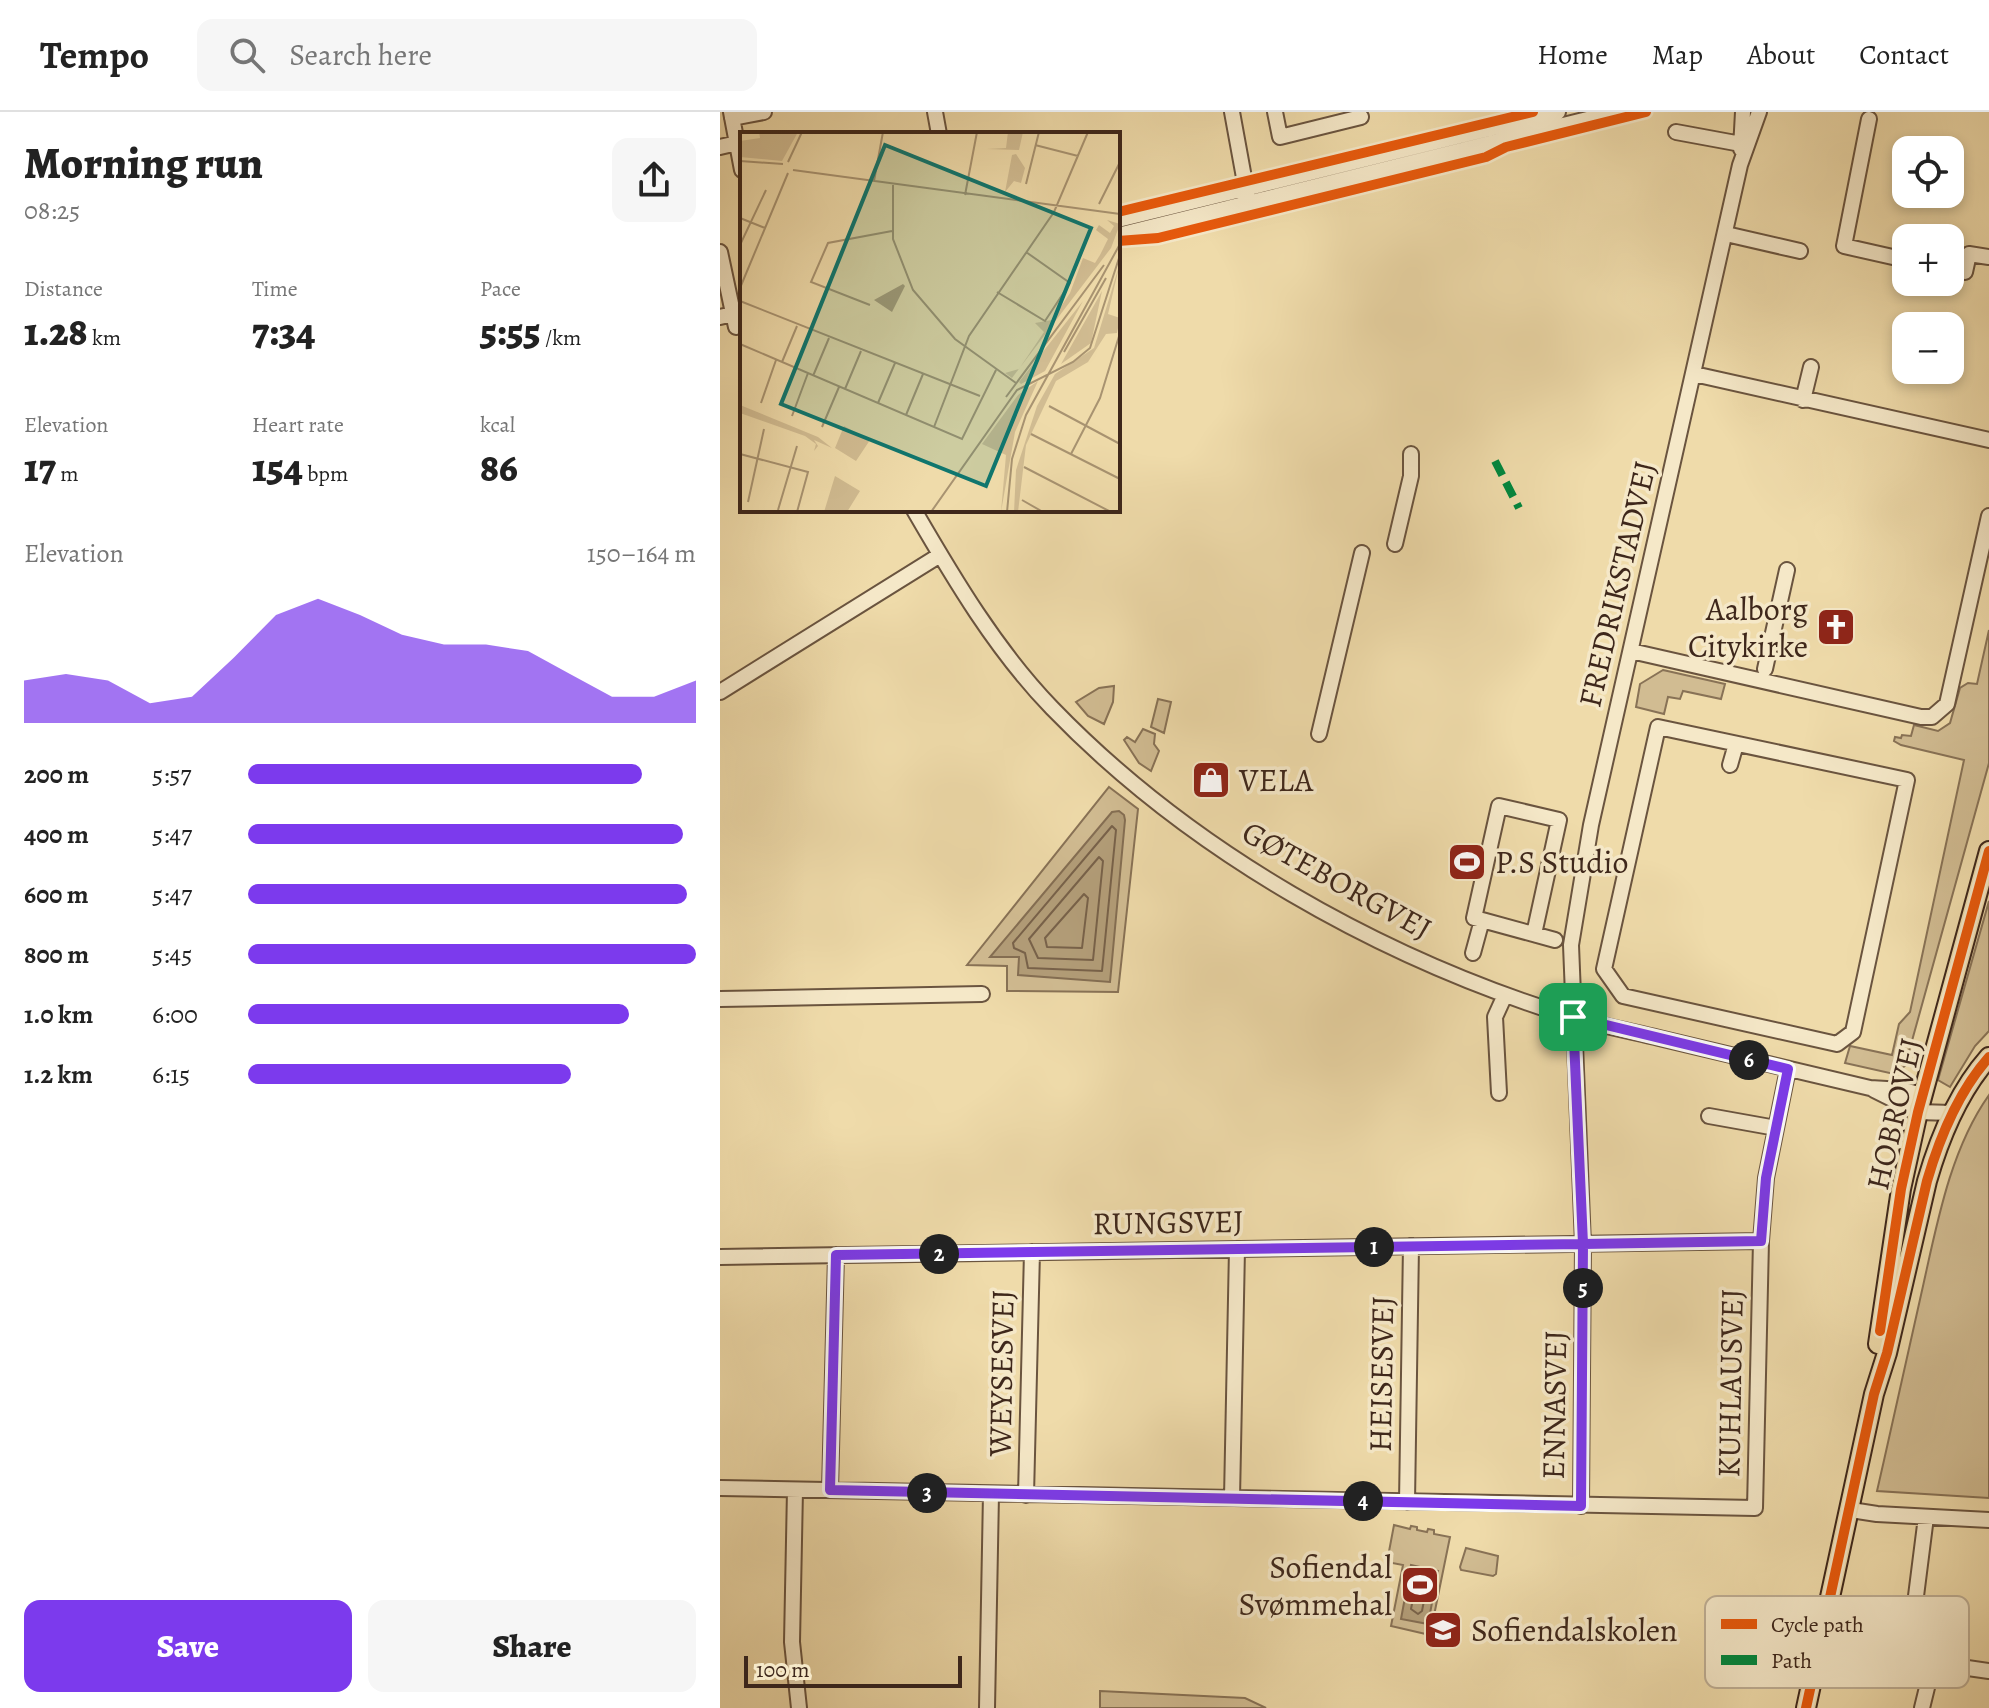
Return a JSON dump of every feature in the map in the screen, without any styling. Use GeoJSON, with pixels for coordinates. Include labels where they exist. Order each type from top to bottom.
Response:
{"type":"FeatureCollection","features":[{"type":"Feature","properties":{"kind":"main road","name":"HOBROVEJ"},"geometry":{"type":"LineString","coordinates":[[1874,1394],[1877,1350],[1901,1189],[1989,851]]}},
{"type":"Feature","properties":{"kind":"main road","name":"HOBROVEJ"},"geometry":{"type":"LineString","coordinates":[[1831,1596],[1874,1394],[1887,1353],[1935,1153],[1952,1113],[1989,1057]]}},
{"type":"Feature","properties":{"kind":"main road"},"geometry":{"type":"LineString","coordinates":[[1887,1353],[1916,1179],[1924,1107]]}},
{"type":"Feature","properties":{"kind":"main road","name":"HOBROVEJ"},"geometry":{"type":"LineString","coordinates":[[1806,1708],[1811,1688]]}},
{"type":"Feature","properties":{"kind":"street"},"geometry":{"type":"LineString","coordinates":[[740,159],[732,115],[764,112]]}},
{"type":"Feature","properties":{"kind":"street"},"geometry":{"type":"LineString","coordinates":[[935,112],[939,132]]}},
{"type":"Feature","properties":{"kind":"street"},"geometry":{"type":"LineString","coordinates":[[1232,112],[1247,196]]}},
{"type":"Feature","properties":{"kind":"street"},"geometry":{"type":"LineString","coordinates":[[1275,112],[1280,137],[1361,117]]}},
{"type":"Feature","properties":{"kind":"street"},"geometry":{"type":"LineString","coordinates":[[1120,234],[1247,196],[1558,112]]}},
{"type":"Feature","properties":{"kind":"street"},"geometry":{"type":"LineString","coordinates":[[1120,220],[1247,196],[1616,112]]}},
{"type":"Feature","properties":{"kind":"street","name":"FREDRIKSTADVEJ"},"geometry":{"type":"LineString","coordinates":[[1740,165],[1743,112]]}},
{"type":"Feature","properties":{"kind":"street","name":"FREDRIKSTADVEJ"},"geometry":{"type":"LineString","coordinates":[[1573,1017],[1571,945],[1591,825],[1740,165],[1759,112]]}},
{"type":"Feature","properties":{"kind":"street"},"geometry":{"type":"LineString","coordinates":[[1869,119],[1844,246],[1892,257]]}},
{"type":"Feature","properties":{"kind":"street"},"geometry":{"type":"LineString","coordinates":[[1676,132],[1741,144]]}},
{"type":"Feature","properties":{"kind":"street"},"geometry":{"type":"LineString","coordinates":[[720,147],[737,143]]}},
{"type":"Feature","properties":{"kind":"street"},"geometry":{"type":"LineString","coordinates":[[1726,234],[1800,251]]}},
{"type":"Feature","properties":{"kind":"street"},"geometry":{"type":"LineString","coordinates":[[720,252],[734,319],[720,331]]}},
{"type":"Feature","properties":{"kind":"street"},"geometry":{"type":"LineString","coordinates":[[1964,272],[1969,254],[1989,257]]}},
{"type":"Feature","properties":{"kind":"street"},"geometry":{"type":"LineString","coordinates":[[1803,400],[1811,367]]}},
{"type":"Feature","properties":{"kind":"street"},"geometry":{"type":"LineString","coordinates":[[1694,374],[1989,440]]}},
{"type":"Feature","properties":{"kind":"street"},"geometry":{"type":"LineString","coordinates":[[1395,544],[1411,476],[1411,454]]}},
{"type":"Feature","properties":{"kind":"street","name":"GØTEBORGVEJ"},"geometry":{"type":"LineString","coordinates":[[915,512],[998,643],[1050,707],[1177,820],[1305,901],[1402,952],[1505,995],[1573,1017],[1788,1069],[1870,1088],[1903,1090],[1924,1107],[1952,1113]]}},
{"type":"Feature","properties":{"kind":"street"},"geometry":{"type":"LineString","coordinates":[[1631,651],[1932,717],[1947,704],[1989,516]]}},
{"type":"Feature","properties":{"kind":"street"},"geometry":{"type":"LineString","coordinates":[[1319,734],[1362,553]]}},
{"type":"Feature","properties":{"kind":"street"},"geometry":{"type":"LineString","coordinates":[[720,692],[940,555]]}},
{"type":"Feature","properties":{"kind":"street"},"geometry":{"type":"LineString","coordinates":[[1765,669],[1787,570]]}},
{"type":"Feature","properties":{"kind":"street"},"geometry":{"type":"LineString","coordinates":[[1658,727],[1736,744],[1907,780],[1853,1032],[1837,1044],[1623,996],[1604,969],[1658,727]]}},
{"type":"Feature","properties":{"kind":"street"},"geometry":{"type":"LineString","coordinates":[[1730,765],[1736,744]]}},
{"type":"Feature","properties":{"kind":"street"},"geometry":{"type":"LineString","coordinates":[[1534,934],[1559,820],[1499,806],[1474,918],[1555,940]]}},
{"type":"Feature","properties":{"kind":"street"},"geometry":{"type":"LineString","coordinates":[[1473,953],[1482,920]]}},
{"type":"Feature","properties":{"kind":"street"},"geometry":{"type":"LineString","coordinates":[[720,999],[982,994]]}},
{"type":"Feature","properties":{"kind":"street"},"geometry":{"type":"LineString","coordinates":[[1499,1093],[1495,1017],[1505,995]]}},
{"type":"Feature","properties":{"kind":"street","name":"ENNASVEJ"},"geometry":{"type":"LineString","coordinates":[[1573,1017],[1583,1244],[1581,1506]]}},
{"type":"Feature","properties":{"kind":"street","name":"KUHLAUSVEJ"},"geometry":{"type":"LineString","coordinates":[[1581,1506],[1755,1508],[1761,1241],[1766,1178],[1788,1069]]}},
{"type":"Feature","properties":{"kind":"street"},"geometry":{"type":"LineString","coordinates":[[1709,1116],[1776,1128]]}},
{"type":"Feature","properties":{"kind":"street","name":"RUNGSVEJ"},"geometry":{"type":"LineString","coordinates":[[720,1257],[1761,1241]]}},
{"type":"Feature","properties":{"kind":"street","name":"HEISESVEJ"},"geometry":{"type":"LineString","coordinates":[[1407,1502],[1411,1246]]}},
{"type":"Feature","properties":{"kind":"street"},"geometry":{"type":"LineString","coordinates":[[1232,1498],[1237,1249]]}},
{"type":"Feature","properties":{"kind":"street","name":"WEYSESVEJ"},"geometry":{"type":"LineString","coordinates":[[1026,1495],[1032,1252]]}},
{"type":"Feature","properties":{"kind":"street"},"geometry":{"type":"LineString","coordinates":[[830,1490],[836,1255]]}},
{"type":"Feature","properties":{"kind":"street"},"geometry":{"type":"LineString","coordinates":[[720,1488],[1581,1506]]}},
{"type":"Feature","properties":{"kind":"street"},"geometry":{"type":"LineString","coordinates":[[795,1490],[792,1642],[799,1708]]}},
{"type":"Feature","properties":{"kind":"street"},"geometry":{"type":"LineString","coordinates":[[987,1708],[991,1494]]}},
{"type":"Feature","properties":{"kind":"street"},"geometry":{"type":"LineString","coordinates":[[1851,1510],[1989,1520]]}},
{"type":"Feature","properties":{"kind":"street"},"geometry":{"type":"LineString","coordinates":[[1916,1596],[1926,1517]]}},
{"type":"Feature","properties":{"kind":"street"},"geometry":{"type":"LineString","coordinates":[[1969,1668],[1989,1671]]}},
{"type":"Feature","properties":{"kind":"street"},"geometry":{"type":"LineString","coordinates":[[1922,1708],[1927,1688]]}},
{"type":"Feature","properties":{"kind":"shaded area"},"geometry":{"type":"Polygon","coordinates":[[[1989,630],[1989,763],[1905,1066],[1894,1074],[1845,1063],[1850,1046],[1892,1055],[1899,1024],[1910,1012],[1964,760],[1901,745],[1894,741],[1895,737],[1911,736],[1914,725],[1938,731],[1950,723],[1960,688],[1968,683],[1977,684],[1989,630]]]}},
{"type":"Feature","properties":{"kind":"shaded area"},"geometry":{"type":"Polygon","coordinates":[[[1663,670],[1725,684],[1721,699],[1683,691],[1680,699],[1668,697],[1664,714],[1636,707],[1640,684],[1663,670]]]}},
{"type":"Feature","properties":{"kind":"shaded area"},"geometry":{"type":"Polygon","coordinates":[[[1114,686],[1113,702],[1104,724],[1088,716],[1076,702],[1099,688],[1114,686]]]}},
{"type":"Feature","properties":{"kind":"shaded area"},"geometry":{"type":"Polygon","coordinates":[[[1158,699],[1171,702],[1164,733],[1151,727],[1158,699]]]}},
{"type":"Feature","properties":{"kind":"shaded area"},"geometry":{"type":"Polygon","coordinates":[[[1143,729],[1155,734],[1154,744],[1159,751],[1151,771],[1139,763],[1124,740],[1127,737],[1135,742],[1143,729]]]}},
{"type":"Feature","properties":{"kind":"shaded area"},"geometry":{"type":"Polygon","coordinates":[[[1109,787],[1138,809],[1118,992],[1007,991],[1007,966],[967,965],[1109,787]]]}},
{"type":"Feature","properties":{"kind":"shaded area"},"geometry":{"type":"Polygon","coordinates":[[[1989,901],[1989,1031],[1975,1046],[1950,1087],[1938,1080],[1989,901]]]}},
{"type":"Feature","properties":{"kind":"shaded area"},"geometry":{"type":"Polygon","coordinates":[[[1989,1095],[1989,1498],[1877,1491],[1946,1191],[1964,1141],[1989,1095]]]}},
{"type":"Feature","properties":{"kind":"shaded area","name":"Sofiendal Svømmehal"},"geometry":{"type":"Polygon","coordinates":[[[1394,1525],[1410,1529],[1411,1526],[1417,1527],[1417,1530],[1427,1532],[1428,1529],[1434,1530],[1434,1534],[1450,1537],[1430,1635],[1391,1626],[1403,1565],[1387,1562],[1394,1525]]]}},
{"type":"Feature","properties":{"kind":"shaded area"},"geometry":{"type":"Polygon","coordinates":[[[1466,1548],[1498,1556],[1496,1574],[1461,1570],[1466,1548]]]}},
{"type":"Feature","properties":{"kind":"shaded area"},"geometry":{"type":"Polygon","coordinates":[[[1100,1691],[1245,1698],[1266,1708],[1100,1708],[1100,1691]]]}},
{"type":"Feature","properties":{"kind":"water"},"geometry":{"type":"Polygon","coordinates":[[[1119,811],[1125,820],[1110,982],[1018,975],[1019,957],[990,957],[1112,812],[1119,811]]]}},
{"type":"Feature","properties":{"kind":"water"},"geometry":{"type":"Polygon","coordinates":[[[1411,1565],[1438,1571],[1428,1624],[1401,1619],[1411,1565]]]}},
{"type":"Feature","properties":{"kind":"marked path"},"geometry":{"type":"LineString","coordinates":[[1495,461],[1519,508]]}},
{"type":"Feature","properties":{"kind":"cycle path"},"geometry":{"type":"LineString","coordinates":[[1120,212],[1533,112]]}},
{"type":"Feature","properties":{"kind":"cycle path"},"geometry":{"type":"LineString","coordinates":[[1120,241],[1158,238],[1486,157],[1506,147],[1646,112]]}},
{"type":"Feature","properties":{"kind":"cycle path"},"geometry":{"type":"LineString","coordinates":[[1880,1331],[1901,1189],[1918,1112],[1989,851]]}},
{"type":"Feature","properties":{"kind":"cycle path"},"geometry":{"type":"LineString","coordinates":[[1830,1596],[1874,1394],[1887,1353],[1927,1181],[1951,1115],[1989,1057]]}},
{"type":"Feature","properties":{"kind":"cycle path"},"geometry":{"type":"LineString","coordinates":[[1806,1708],[1810,1688]]}},
{"type":"Feature","properties":{"kind":"place","name":"Aalborg Citykirke"},"geometry":{"type":"Point","coordinates":[1836,627]}},
{"type":"Feature","properties":{"kind":"place","name":"VELA"},"geometry":{"type":"Point","coordinates":[1211,780]}},
{"type":"Feature","properties":{"kind":"place","name":"P.S Studio"},"geometry":{"type":"Point","coordinates":[1467,862]}},
{"type":"Feature","properties":{"kind":"place","name":"Sofiendal Svømmehal"},"geometry":{"type":"Point","coordinates":[1420,1585]}},
{"type":"Feature","properties":{"kind":"place","name":"Sofiendalskolen"},"geometry":{"type":"Point","coordinates":[1443,1630]}},
{"type":"Feature","properties":{"kind":"route"},"geometry":{"type":"LineString","coordinates":[[1573,1017],[1583,1244],[836,1255],[830,1490],[1581,1506],[1583,1244],[1761,1241],[1766,1178],[1788,1069],[1573,1017]]}}]}
